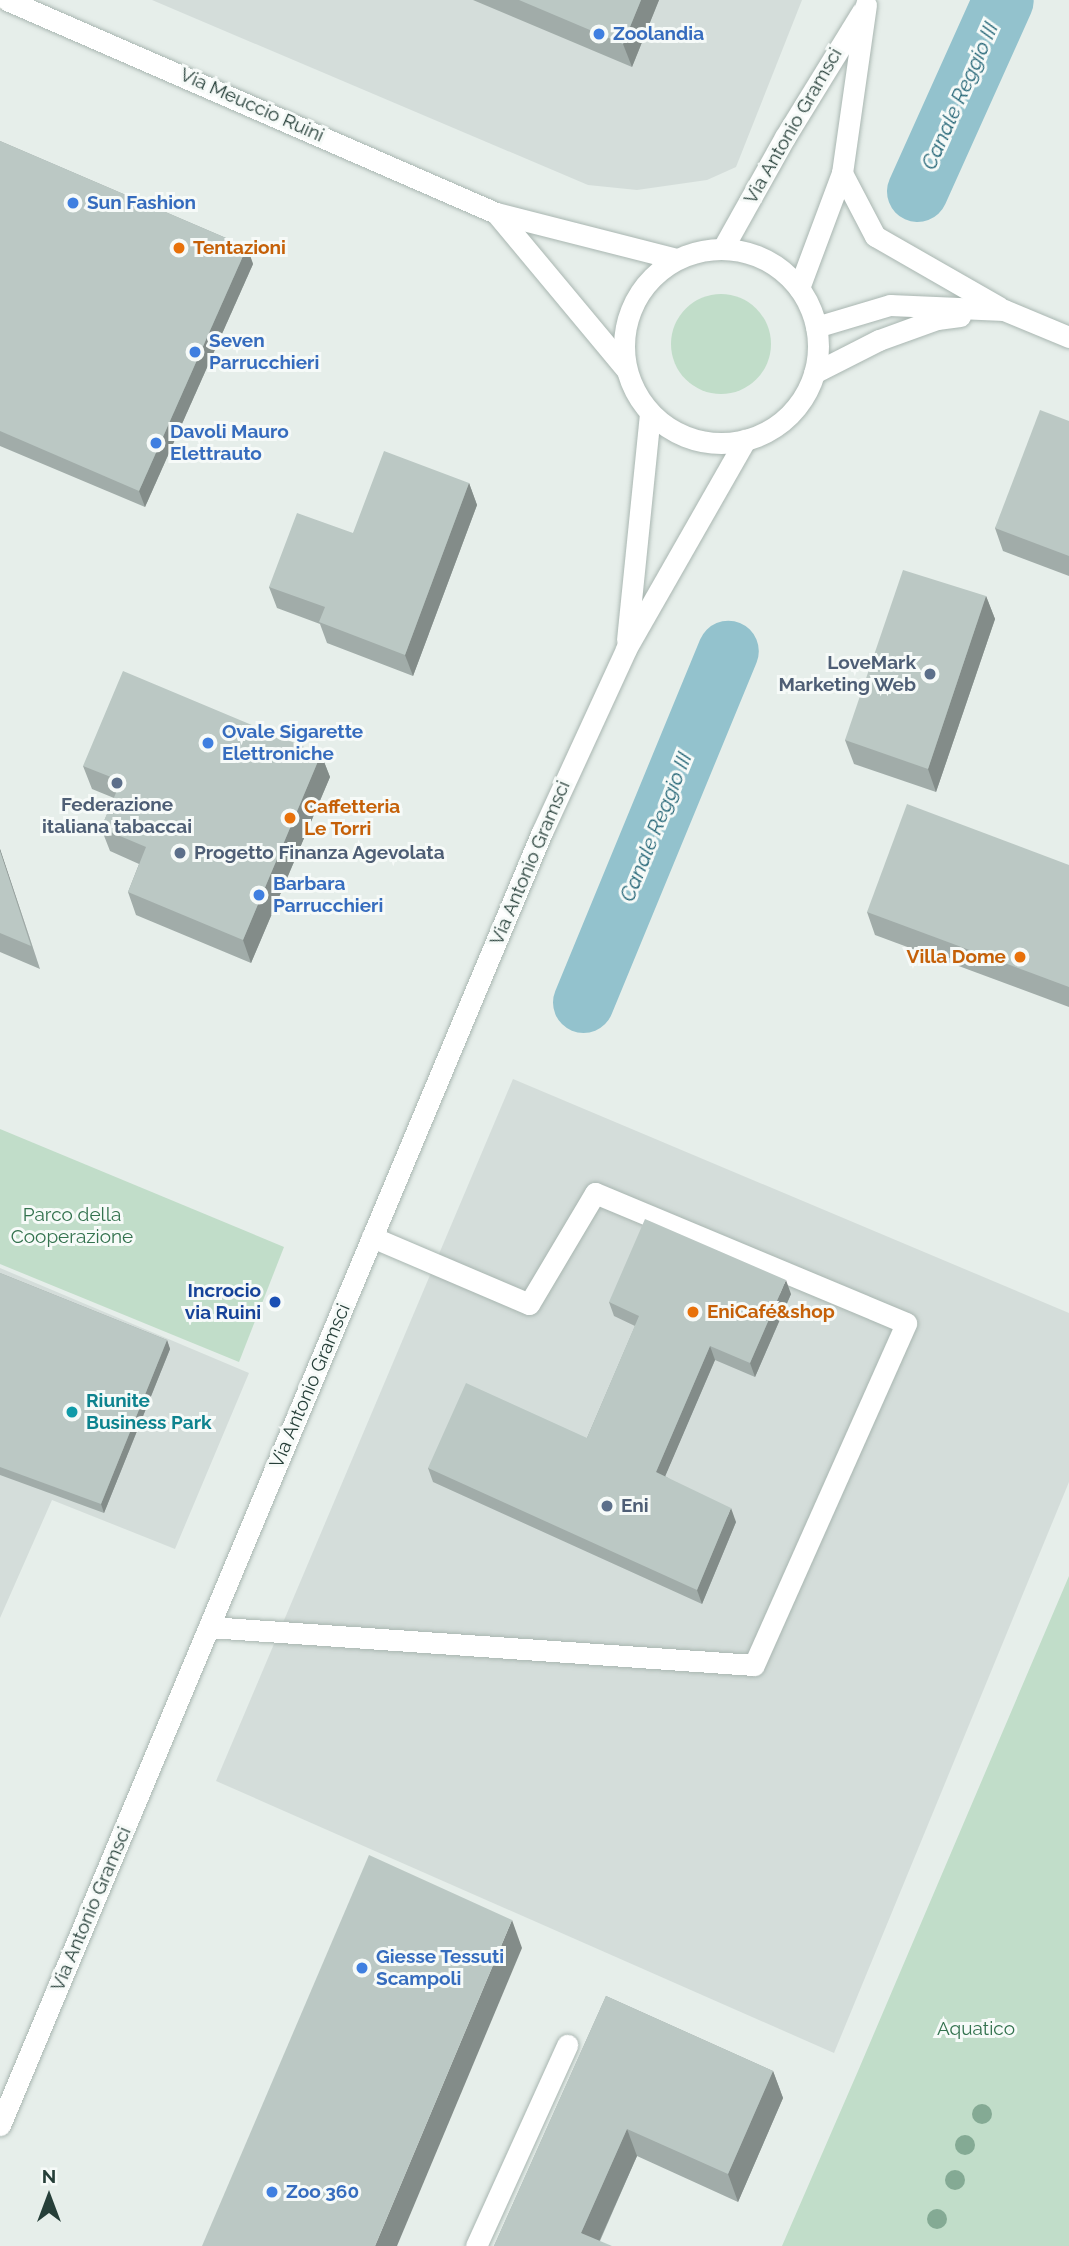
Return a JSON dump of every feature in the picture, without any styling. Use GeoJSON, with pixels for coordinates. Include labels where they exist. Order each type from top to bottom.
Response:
{"type":"FeatureCollection","features":[{"type":"Feature","properties":{"kind":"street","name":"Via Meuccio Ruini"},"geometry":{"type":"LineString","coordinates":[[7,0],[496,213],[676,259]]}},
{"type":"Feature","properties":{"kind":"street","name":"Via Antonio Gramsci"},"geometry":{"type":"LineString","coordinates":[[799,288],[842,173],[867,3]]}},
{"type":"Feature","properties":{"kind":"street","name":"Via Antonio Gramsci"},"geometry":{"type":"LineString","coordinates":[[723,248],[785,137],[867,3]]}},
{"type":"Feature","properties":{"kind":"street"},"geometry":{"type":"LineString","coordinates":[[842,173],[874,236],[1004,310],[1069,337]]}},
{"type":"Feature","properties":{"kind":"street","name":"Via Meuccio Ruini"},"geometry":{"type":"LineString","coordinates":[[496,213],[626,369]]}},
{"type":"Feature","properties":{"kind":"street"},"geometry":{"type":"LineString","coordinates":[[723,248],[752,253],[778,267],[799,288],[816,327],[814,373],[804,396],[789,415],[768,431],[744,440],[720,443],[694,440],[671,429],[650,413],[635,393],[626,369],[624,337],[632,306],[650,279],[676,259],[699,251],[723,248]]}},
{"type":"Feature","properties":{"kind":"street"},"geometry":{"type":"LineString","coordinates":[[816,327],[890,305],[1004,310]]}},
{"type":"Feature","properties":{"kind":"street"},"geometry":{"type":"LineString","coordinates":[[814,373],[879,340],[937,319],[1004,310]]}},
{"type":"Feature","properties":{"kind":"street","name":"Via Antonio Gramsci"},"geometry":{"type":"LineString","coordinates":[[626,649],[650,413]]}},
{"type":"Feature","properties":{"kind":"street","name":"Via Antonio Gramsci"},"geometry":{"type":"LineString","coordinates":[[0,2125],[542,832],[626,649],[744,440]]}},
{"type":"Feature","properties":{"kind":"street"},"geometry":{"type":"LineString","coordinates":[[209,1627],[754,1665],[906,1323],[595,1193],[529,1304],[372,1237]]}},
{"type":"Feature","properties":{"kind":"street"},"geometry":{"type":"LineString","coordinates":[[476,2246],[568,2045]]}},
{"type":"Feature","properties":{"kind":"shaded area"},"geometry":{"type":"Polygon","coordinates":[[[152,0],[802,0],[736,167],[707,180],[637,190],[588,185],[152,0]]]}},
{"type":"Feature","properties":{"kind":"shaded area"},"geometry":{"type":"Polygon","coordinates":[[[513,1079],[1069,1313],[1069,1482],[834,2053],[216,1781],[513,1079]]]}},
{"type":"Feature","properties":{"kind":"shaded area"},"geometry":{"type":"Polygon","coordinates":[[[0,1268],[249,1373],[175,1549],[52,1500],[0,1618],[0,1268]]]}},
{"type":"Feature","properties":{"kind":"green space"},"geometry":{"type":"Polygon","coordinates":[[[721,294],[740,298],[756,309],[767,325],[771,344],[767,363],[756,379],[740,390],[721,394],[702,390],[686,379],[675,363],[671,344],[675,325],[686,309],[702,298],[721,294]]]}},
{"type":"Feature","properties":{"kind":"green space","name":"Parco della Cooperazione"},"geometry":{"type":"Polygon","coordinates":[[[0,1129],[284,1247],[239,1362],[0,1264],[0,1129]]]}},
{"type":"Feature","properties":{"kind":"green space","name":"Aquatico"},"geometry":{"type":"Polygon","coordinates":[[[1069,1576],[1069,2246],[782,2246],[858,2071],[1069,1576]]]}},
{"type":"Feature","properties":{"kind":"building"},"geometry":{"type":"Polygon","coordinates":[[[519,0],[641,0],[623,44],[519,0]]]}},
{"type":"Feature","properties":{"kind":"building"},"geometry":{"type":"Polygon","coordinates":[[[0,141],[247,247],[139,491],[0,431],[0,141]]]}},
{"type":"Feature","properties":{"kind":"building"},"geometry":{"type":"Polygon","coordinates":[[[1040,410],[1069,421],[1069,556],[995,528],[1040,410]]]}},
{"type":"Feature","properties":{"kind":"building"},"geometry":{"type":"Polygon","coordinates":[[[384,451],[469,483],[405,655],[319,622],[325,607],[269,587],[297,513],[353,533],[384,451]]]}},
{"type":"Feature","properties":{"kind":"building","name":"LoveMark Marketing Web"},"geometry":{"type":"Polygon","coordinates":[[[903,570],[986,596],[928,769],[845,740],[903,570]]]}},
{"type":"Feature","properties":{"kind":"building"},"geometry":{"type":"Polygon","coordinates":[[[123,671],[321,754],[243,940],[128,892],[146,847],[101,828],[121,781],[83,766],[123,671]]]}},
{"type":"Feature","properties":{"kind":"building"},"geometry":{"type":"Polygon","coordinates":[[[907,804],[1069,865],[1069,987],[867,912],[907,804]]]}},
{"type":"Feature","properties":{"kind":"building"},"geometry":{"type":"Polygon","coordinates":[[[0,851],[31,946],[0,933],[0,851]]]}},
{"type":"Feature","properties":{"kind":"building"},"geometry":{"type":"Polygon","coordinates":[[[645,1219],[786,1280],[750,1363],[710,1346],[656,1472],[731,1508],[697,1590],[428,1468],[466,1383],[587,1438],[639,1316],[609,1302],[645,1219]]]}},
{"type":"Feature","properties":{"kind":"building","name":"Riunite Business Park"},"geometry":{"type":"Polygon","coordinates":[[[0,1273],[167,1340],[101,1504],[0,1467],[0,1273]]]}},
{"type":"Feature","properties":{"kind":"building"},"geometry":{"type":"Polygon","coordinates":[[[369,1855],[512,1920],[375,2246],[202,2246],[369,1855]]]}},
{"type":"Feature","properties":{"kind":"building"},"geometry":{"type":"Polygon","coordinates":[[[606,1996],[773,2071],[728,2174],[627,2129],[581,2233],[612,2246],[494,2246],[606,1996]]]}},
{"type":"Feature","properties":{"kind":"waterway","name":"Canale Reggio III"},"geometry":{"type":"LineString","coordinates":[[917,191],[1003,0]]}},
{"type":"Feature","properties":{"kind":"waterway","name":"Canale Reggio III"},"geometry":{"type":"LineString","coordinates":[[583,1002],[728,651]]}},
{"type":"Feature","properties":{"kind":"place","name":"Zoolandia"},"geometry":{"type":"Point","coordinates":[599,34]}},
{"type":"Feature","properties":{"kind":"place","name":"Sun Fashion"},"geometry":{"type":"Point","coordinates":[73,203]}},
{"type":"Feature","properties":{"kind":"place","name":"Tentazioni"},"geometry":{"type":"Point","coordinates":[179,248]}},
{"type":"Feature","properties":{"kind":"place","name":"Seven Parrucchieri"},"geometry":{"type":"Point","coordinates":[195,352]}},
{"type":"Feature","properties":{"kind":"place","name":"Davoli Mauro Elettrauto"},"geometry":{"type":"Point","coordinates":[156,443]}},
{"type":"Feature","properties":{"kind":"place","name":"LoveMark Marketing Web"},"geometry":{"type":"Point","coordinates":[930,674]}},
{"type":"Feature","properties":{"kind":"place","name":"Ovale Sigarette Elettroniche"},"geometry":{"type":"Point","coordinates":[208,743]}},
{"type":"Feature","properties":{"kind":"place","name":"Federazione italiana tabaccai"},"geometry":{"type":"Point","coordinates":[117,783]}},
{"type":"Feature","properties":{"kind":"place","name":"Caffetteria Le Torri"},"geometry":{"type":"Point","coordinates":[290,818]}},
{"type":"Feature","properties":{"kind":"place","name":"Progetto Finanza Agevolata"},"geometry":{"type":"Point","coordinates":[180,853]}},
{"type":"Feature","properties":{"kind":"place","name":"Barbara Parrucchieri"},"geometry":{"type":"Point","coordinates":[259,895]}},
{"type":"Feature","properties":{"kind":"place","name":"Villa Dome"},"geometry":{"type":"Point","coordinates":[1020,957]}},
{"type":"Feature","properties":{"kind":"place","name":"Incrocio via Ruini"},"geometry":{"type":"Point","coordinates":[275,1302]}},
{"type":"Feature","properties":{"kind":"place","name":"EniCafé&shop"},"geometry":{"type":"Point","coordinates":[693,1312]}},
{"type":"Feature","properties":{"kind":"place","name":"Riunite Business Park"},"geometry":{"type":"Point","coordinates":[72,1412]}},
{"type":"Feature","properties":{"kind":"place","name":"Eni"},"geometry":{"type":"Point","coordinates":[607,1506]}},
{"type":"Feature","properties":{"kind":"place","name":"Giesse Tessuti Scampoli"},"geometry":{"type":"Point","coordinates":[362,1968]}},
{"type":"Feature","properties":{"kind":"place","name":"Zoo 360"},"geometry":{"type":"Point","coordinates":[272,2192]}}]}
